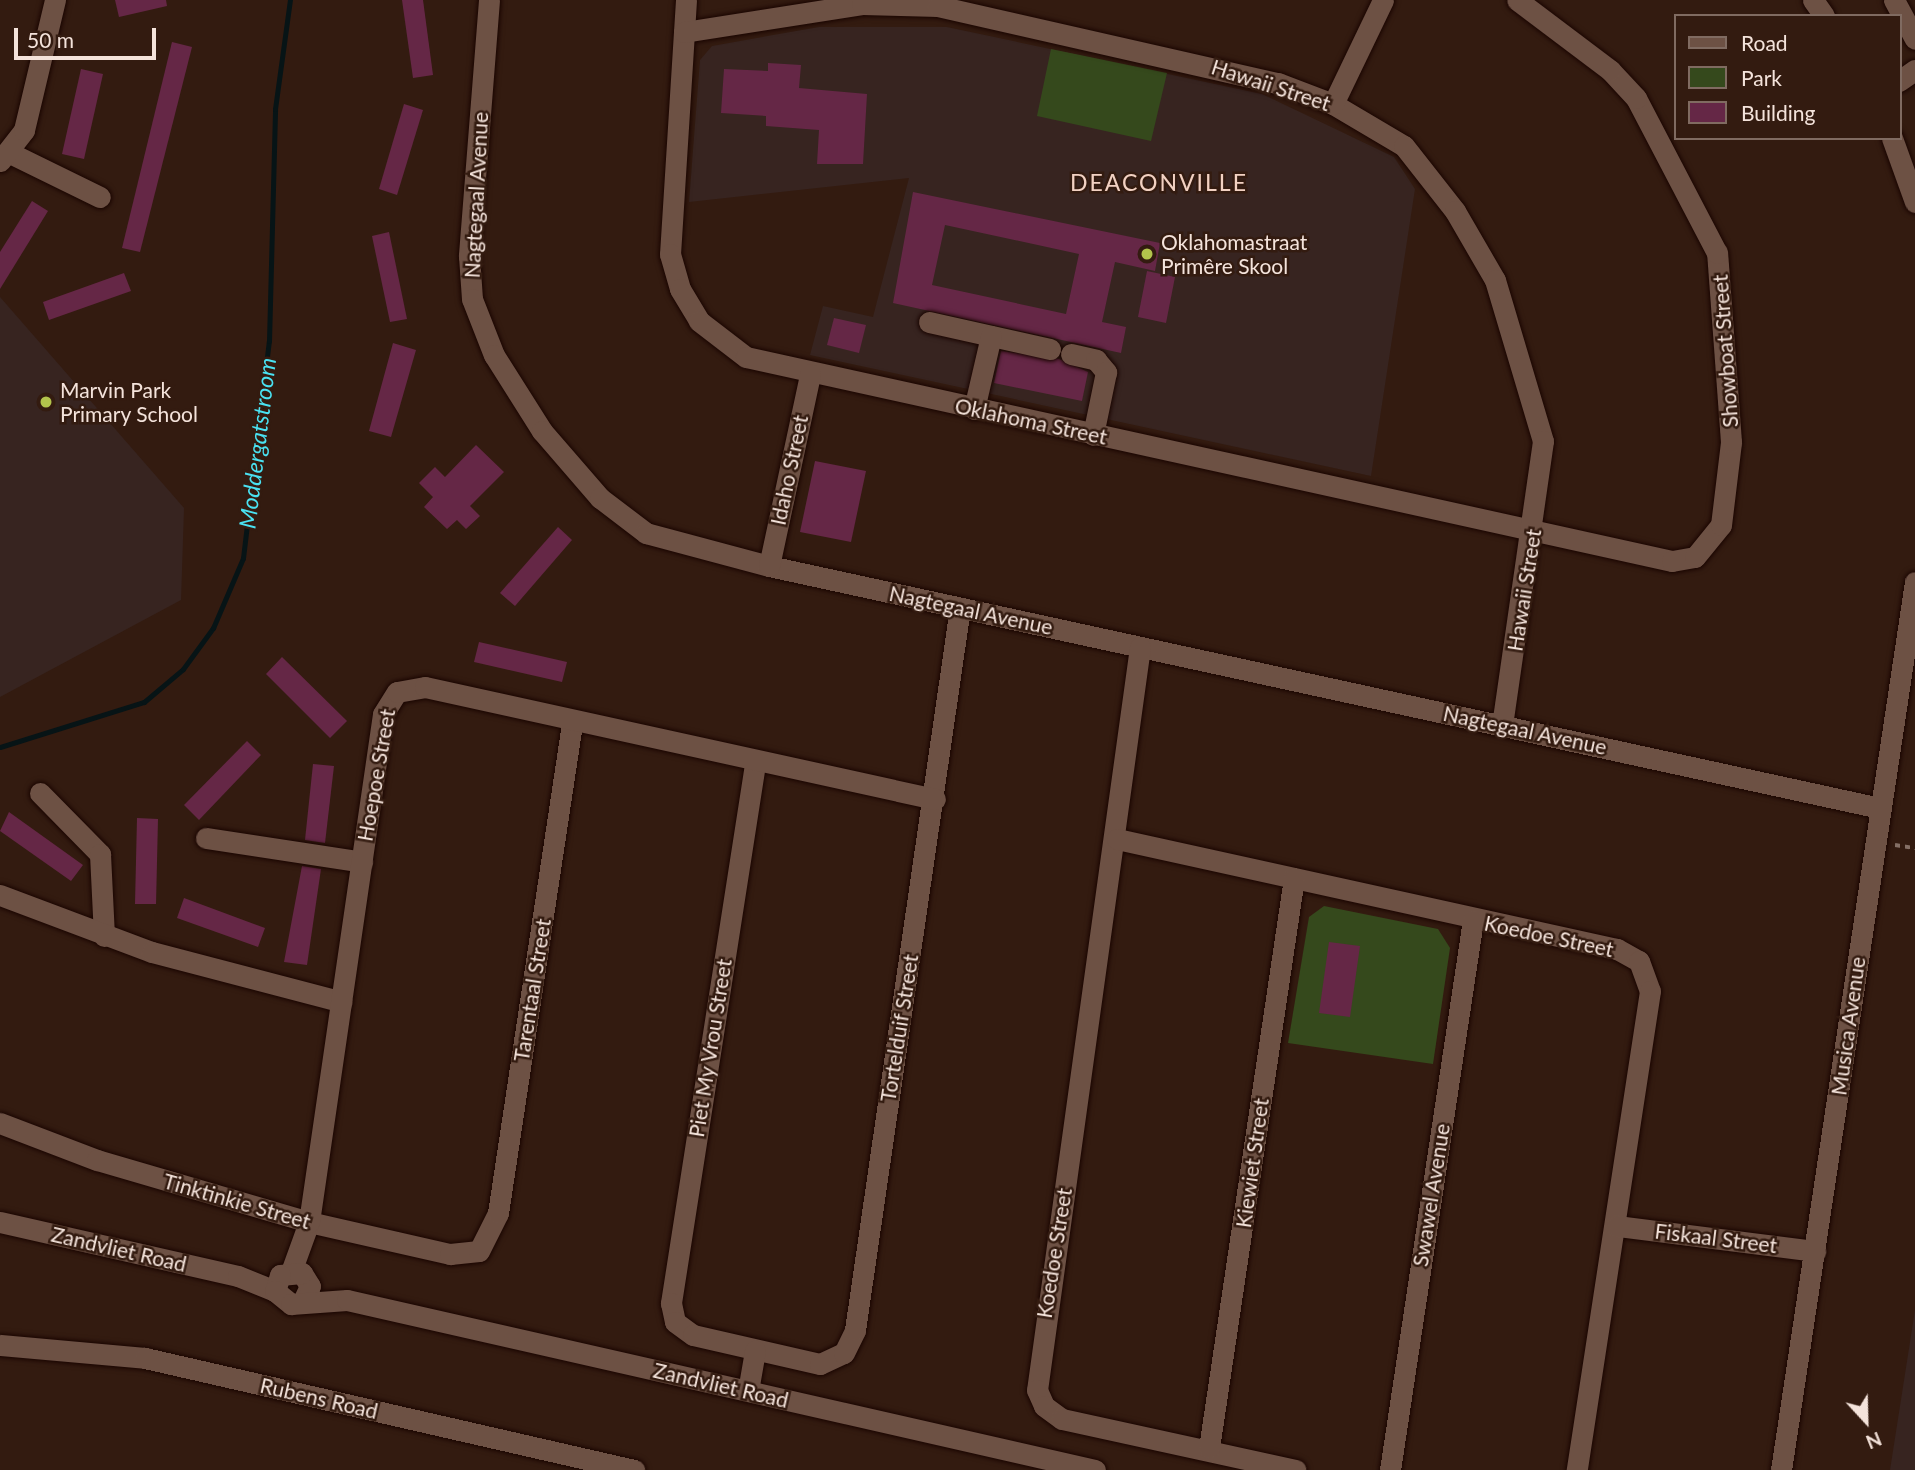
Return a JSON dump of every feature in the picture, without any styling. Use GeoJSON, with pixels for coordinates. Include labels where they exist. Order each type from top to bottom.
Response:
{"type":"FeatureCollection","features":[{"type":"Feature","properties":{"kind":"street"},"geometry":{"type":"LineString","coordinates":[[55,0],[24,130],[5,157],[100,197]]}},
{"type":"Feature","properties":{"kind":"street","name":"Nagtegaal Avenue"},"geometry":{"type":"LineString","coordinates":[[489,0],[470,280],[494,355],[542,431],[618,514],[670,543],[1880,808]]}},
{"type":"Feature","properties":{"kind":"street","name":"Oklahoma Street"},"geometry":{"type":"LineString","coordinates":[[686,0],[669,235],[680,289],[699,321],[728,347],[810,374],[1672,561],[1695,557]]}},
{"type":"Feature","properties":{"kind":"street"},"geometry":{"type":"LineString","coordinates":[[1333,104],[1383,0]]}},
{"type":"Feature","properties":{"kind":"street","name":"Showboat Street"},"geometry":{"type":"LineString","coordinates":[[1517,0],[1610,70],[1636,98],[1717,253],[1731,442],[1721,525],[1695,557]]}},
{"type":"Feature","properties":{"kind":"street"},"geometry":{"type":"LineString","coordinates":[[1894,0],[1915,39]]}},
{"type":"Feature","properties":{"kind":"street","name":"Hawaii Street"},"geometry":{"type":"LineString","coordinates":[[684,32],[862,4],[927,5],[1189,59],[1333,104],[1386,132],[1417,159],[1495,280],[1543,441],[1534,529],[1502,725]]}},
{"type":"Feature","properties":{"kind":"street"},"geometry":{"type":"LineString","coordinates":[[1901,142],[1913,189]]}},
{"type":"Feature","properties":{"kind":"street"},"geometry":{"type":"LineString","coordinates":[[929,323],[1097,360],[1106,372],[1093,435]]}},
{"type":"Feature","properties":{"kind":"street"},"geometry":{"type":"LineString","coordinates":[[974,409],[991,336]]}},
{"type":"Feature","properties":{"kind":"street","name":"Idaho Street"},"geometry":{"type":"LineString","coordinates":[[769,566],[810,374]]}},
{"type":"Feature","properties":{"kind":"street","name":"Musica Avenue"},"geometry":{"type":"LineString","coordinates":[[1781,1470],[1915,582]]}},
{"type":"Feature","properties":{"kind":"street","name":"Tortelduif Street"},"geometry":{"type":"LineString","coordinates":[[683,1328],[755,1351],[820,1364],[844,1353],[855,1330],[935,799],[960,608]]}},
{"type":"Feature","properties":{"kind":"street","name":"Koedoe Street"},"geometry":{"type":"LineString","coordinates":[[1140,647],[1117,839],[1035,1381],[1044,1406],[1062,1419],[1209,1448],[1296,1470]]}},
{"type":"Feature","properties":{"kind":"street","name":"Hoepoe Street"},"geometry":{"type":"LineString","coordinates":[[294,1281],[306,1231],[342,1002],[383,714],[397,692],[425,687],[755,764],[935,799]]}},
{"type":"Feature","properties":{"kind":"street","name":"Tarentaal Street"},"geometry":{"type":"LineString","coordinates":[[479,1251],[498,1213],[572,723]]}},
{"type":"Feature","properties":{"kind":"street","name":"Piet My Vrou Street"},"geometry":{"type":"LineString","coordinates":[[683,1328],[675,1322],[671,1289],[755,764]]}},
{"type":"Feature","properties":{"kind":"street"},"geometry":{"type":"LineString","coordinates":[[40,793],[100,854],[104,936]]}},
{"type":"Feature","properties":{"kind":"street"},"geometry":{"type":"LineString","coordinates":[[206,838],[362,862]]}},
{"type":"Feature","properties":{"kind":"street","name":"Koedoe Street"},"geometry":{"type":"LineString","coordinates":[[1117,839],[1473,920],[1617,949],[1644,970],[1650,991],[1618,1226],[1577,1470]]}},
{"type":"Feature","properties":{"kind":"street","name":"Kiewiet Street"},"geometry":{"type":"LineString","coordinates":[[1209,1448],[1294,878]]}},
{"type":"Feature","properties":{"kind":"street"},"geometry":{"type":"LineString","coordinates":[[0,895],[104,936],[342,1002]]}},
{"type":"Feature","properties":{"kind":"street","name":"Swawel Avenue"},"geometry":{"type":"LineString","coordinates":[[1390,1470],[1473,920]]}},
{"type":"Feature","properties":{"kind":"street","name":"Tinktinkie Street"},"geometry":{"type":"LineString","coordinates":[[0,1123],[97,1160],[306,1231],[450,1254],[479,1251]]}},
{"type":"Feature","properties":{"kind":"street","name":"Zandvliet Road"},"geometry":{"type":"LineString","coordinates":[[0,1222],[239,1276],[294,1281],[347,1300],[1095,1470]]}},
{"type":"Feature","properties":{"kind":"street","name":"Fiskaal Street"},"geometry":{"type":"LineString","coordinates":[[1618,1226],[1815,1251]]}},
{"type":"Feature","properties":{"kind":"street","name":"Rubens Road"},"geometry":{"type":"LineString","coordinates":[[0,1345],[145,1358],[634,1470]]}},
{"type":"Feature","properties":{"kind":"street"},"geometry":{"type":"LineString","coordinates":[[748,1391],[755,1351]]}},
{"type":"Feature","properties":{"kind":"shaded area","name":"Oklahomastraat Primêre Skool"},"geometry":{"type":"Polygon","coordinates":[[[819,27],[947,27],[1262,94],[1394,157],[1415,189],[1371,476],[810,355],[823,306],[873,317],[909,178],[689,202],[700,60],[712,46],[819,27]]]}},
{"type":"Feature","properties":{"kind":"shaded area","name":"Marvin Park Primary School"},"geometry":{"type":"Polygon","coordinates":[[[0,297],[184,508],[181,600],[0,697],[0,297]]]}},
{"type":"Feature","properties":{"kind":"shaded area"},"geometry":{"type":"Polygon","coordinates":[[[1915,1310],[1915,1470],[1890,1470],[1915,1310]]]}},
{"type":"Feature","properties":{"kind":"green space"},"geometry":{"type":"Polygon","coordinates":[[[1051,49],[1167,73],[1151,141],[1037,116],[1051,49]]]}},
{"type":"Feature","properties":{"kind":"green space"},"geometry":{"type":"Polygon","coordinates":[[[1324,906],[1438,929],[1450,948],[1433,1064],[1288,1043],[1309,917],[1324,906]]]}},
{"type":"Feature","properties":{"kind":"building"},"geometry":{"type":"Polygon","coordinates":[[[115,0],[166,0],[167,6],[119,17],[115,0]]]}},
{"type":"Feature","properties":{"kind":"building"},"geometry":{"type":"Polygon","coordinates":[[[402,0],[423,0],[433,75],[413,78],[402,0]]]}},
{"type":"Feature","properties":{"kind":"building"},"geometry":{"type":"Polygon","coordinates":[[[172,42],[192,47],[140,252],[122,248],[172,42]]]}},
{"type":"Feature","properties":{"kind":"building"},"geometry":{"type":"Polygon","coordinates":[[[768,63],[801,65],[799,88],[867,94],[863,164],[817,164],[819,130],[766,126],[766,116],[721,113],[724,69],[768,71],[768,63]]]}},
{"type":"Feature","properties":{"kind":"building"},"geometry":{"type":"Polygon","coordinates":[[[81,69],[103,74],[84,159],[62,154],[81,69]]]}},
{"type":"Feature","properties":{"kind":"building"},"geometry":{"type":"Polygon","coordinates":[[[404,104],[423,110],[397,195],[379,189],[404,104]]]}},
{"type":"Feature","properties":{"kind":"building"},"geometry":{"type":"Polygon","coordinates":[[[913,192],[1160,243],[1155,271],[1115,262],[1102,322],[1126,327],[1121,353],[893,303],[913,192]],[[945,225],[932,285],[1066,314],[1079,254],[945,225]]]}},
{"type":"Feature","properties":{"kind":"building"},"geometry":{"type":"Polygon","coordinates":[[[32,201],[48,211],[0,289],[0,252],[32,201]]]}},
{"type":"Feature","properties":{"kind":"building"},"geometry":{"type":"Polygon","coordinates":[[[389,232],[407,319],[390,322],[372,236],[389,232]]]}},
{"type":"Feature","properties":{"kind":"building"},"geometry":{"type":"Polygon","coordinates":[[[1147,271],[1175,277],[1166,323],[1138,317],[1147,271]]]}},
{"type":"Feature","properties":{"kind":"building"},"geometry":{"type":"Polygon","coordinates":[[[124,273],[131,291],[49,320],[43,302],[124,273]]]}},
{"type":"Feature","properties":{"kind":"building"},"geometry":{"type":"Polygon","coordinates":[[[834,318],[866,325],[859,353],[827,345],[834,318]]]}},
{"type":"Feature","properties":{"kind":"building"},"geometry":{"type":"Polygon","coordinates":[[[393,343],[416,350],[391,437],[369,431],[393,343]]]}},
{"type":"Feature","properties":{"kind":"building"},"geometry":{"type":"Polygon","coordinates":[[[1001,351],[1059,359],[1088,372],[1082,401],[994,383],[1001,351]]]}},
{"type":"Feature","properties":{"kind":"building"},"geometry":{"type":"Polygon","coordinates":[[[476,445],[504,472],[470,506],[480,516],[466,529],[457,520],[447,529],[424,507],[433,497],[419,483],[435,467],[445,477],[476,445]]]}},
{"type":"Feature","properties":{"kind":"building"},"geometry":{"type":"Polygon","coordinates":[[[815,461],[866,471],[851,542],[800,532],[815,461]]]}},
{"type":"Feature","properties":{"kind":"building"},"geometry":{"type":"Polygon","coordinates":[[[558,527],[572,540],[515,606],[500,593],[558,527]]]}},
{"type":"Feature","properties":{"kind":"building"},"geometry":{"type":"Polygon","coordinates":[[[479,642],[567,662],[562,682],[474,662],[479,642]]]}},
{"type":"Feature","properties":{"kind":"building"},"geometry":{"type":"Polygon","coordinates":[[[282,657],[347,721],[330,738],[266,674],[282,657]]]}},
{"type":"Feature","properties":{"kind":"building"},"geometry":{"type":"Polygon","coordinates":[[[247,741],[261,755],[199,820],[184,805],[247,741]]]}},
{"type":"Feature","properties":{"kind":"building"},"geometry":{"type":"Polygon","coordinates":[[[313,764],[334,766],[325,843],[305,840],[313,764]]]}},
{"type":"Feature","properties":{"kind":"building"},"geometry":{"type":"Polygon","coordinates":[[[9,812],[83,865],[71,881],[0,831],[9,812]]]}},
{"type":"Feature","properties":{"kind":"building"},"geometry":{"type":"Polygon","coordinates":[[[137,818],[158,819],[156,904],[135,904],[137,818]]]}},
{"type":"Feature","properties":{"kind":"building"},"geometry":{"type":"Polygon","coordinates":[[[302,866],[321,869],[307,965],[284,962],[302,866]]]}},
{"type":"Feature","properties":{"kind":"building"},"geometry":{"type":"Polygon","coordinates":[[[184,898],[265,928],[258,947],[177,918],[184,898]]]}},
{"type":"Feature","properties":{"kind":"building"},"geometry":{"type":"Polygon","coordinates":[[[1329,942],[1360,946],[1350,1017],[1319,1013],[1329,942]]]}},
{"type":"Feature","properties":{"kind":"waterway","name":"Moddergatstroom"},"geometry":{"type":"LineString","coordinates":[[0,747],[144,702],[183,669],[213,628],[243,558],[269,341],[275,109],[290,0]]}},
{"type":"Feature","properties":{"kind":"place","name":"Oklahomastraat Primêre Skool"},"geometry":{"type":"Point","coordinates":[1147,254]}},
{"type":"Feature","properties":{"kind":"place","name":"Marvin Park Primary School"},"geometry":{"type":"Point","coordinates":[46,402]}},
{"type":"Feature","properties":{"kind":"district","name":"DEACONVILLE"},"geometry":{"type":"Point","coordinates":[1159,182]}}]}
